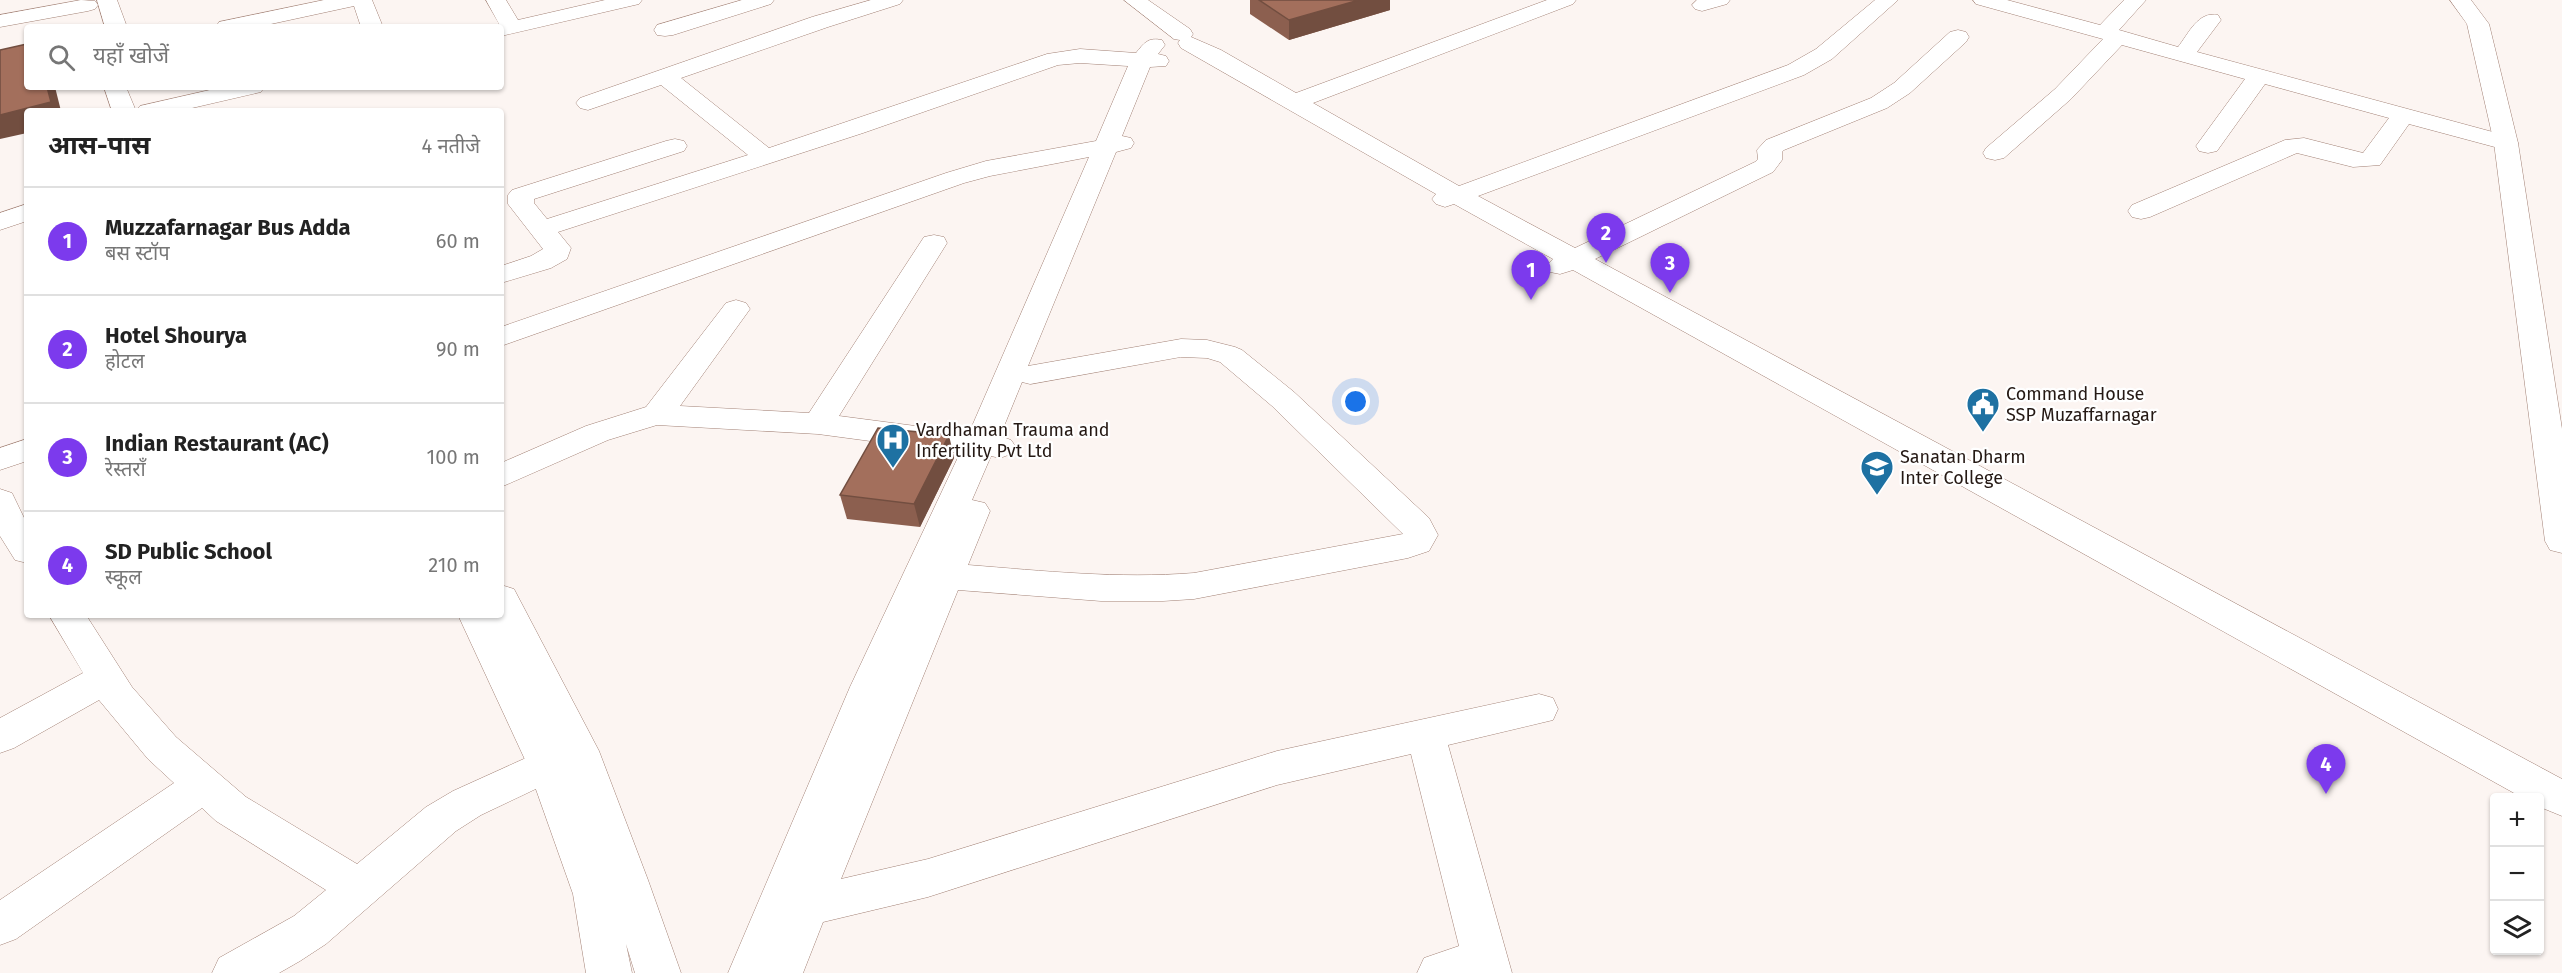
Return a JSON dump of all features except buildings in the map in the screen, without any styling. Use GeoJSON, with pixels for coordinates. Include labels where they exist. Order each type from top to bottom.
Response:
{"type":"FeatureCollection","features":[{"type":"Feature","properties":{"kind":"street"},"geometry":{"type":"LineString","coordinates":[[362,0],[371,24]]}},
{"type":"Feature","properties":{"kind":"street"},"geometry":{"type":"LineString","coordinates":[[496,0],[507,29],[632,0]]}},
{"type":"Feature","properties":{"kind":"street"},"geometry":{"type":"LineString","coordinates":[[666,30],[764,0]]}},
{"type":"Feature","properties":{"kind":"street"},"geometry":{"type":"LineString","coordinates":[[588,103],[893,0]]}},
{"type":"Feature","properties":{"kind":"street"},"geometry":{"type":"LineString","coordinates":[[1114,0],[1160,34],[2506,793]]}},
{"type":"Feature","properties":{"kind":"street"},"geometry":{"type":"LineString","coordinates":[[1294,102],[1566,0]]}},
{"type":"Feature","properties":{"kind":"street"},"geometry":{"type":"LineString","coordinates":[[1450,198],[1796,70],[1824,54],[1888,0]]}},
{"type":"Feature","properties":{"kind":"street"},"geometry":{"type":"LineString","coordinates":[[1983,0],[2037,7],[2110,35],[2506,143]]}},
{"type":"Feature","properties":{"kind":"street"},"geometry":{"type":"LineString","coordinates":[[1995,153],[2063,94],[2136,0]]}},
{"type":"Feature","properties":{"kind":"street"},"geometry":{"type":"LineString","coordinates":[[2460,0],[2476,12],[2506,143],[2562,541]]}},
{"type":"Feature","properties":{"kind":"street"},"geometry":{"type":"LineString","coordinates":[[240,24],[341,1]]}},
{"type":"Feature","properties":{"kind":"street"},"geometry":{"type":"LineString","coordinates":[[0,21],[94,2]]}},
{"type":"Feature","properties":{"kind":"street"},"geometry":{"type":"LineString","coordinates":[[94,2],[94,24]]}},
{"type":"Feature","properties":{"kind":"street"},"geometry":{"type":"LineString","coordinates":[[94,2],[113,24]]}},
{"type":"Feature","properties":{"kind":"street"},"geometry":{"type":"LineString","coordinates":[[2182,55],[2210,20]]}},
{"type":"Feature","properties":{"kind":"street"},"geometry":{"type":"LineString","coordinates":[[751,973],[792,910],[946,576],[990,446],[1160,34]]}},
{"type":"Feature","properties":{"kind":"street"},"geometry":{"type":"LineString","coordinates":[[542,229],[766,157],[1055,59],[1080,56],[1160,34],[1294,102],[1450,198]]}},
{"type":"Feature","properties":{"kind":"street"},"geometry":{"type":"LineString","coordinates":[[1567,263],[1764,166],[1770,160],[1769,152],[1774,145],[1879,103],[1902,88],[1958,37]]}},
{"type":"Feature","properties":{"kind":"street"},"geometry":{"type":"LineString","coordinates":[[664,76],[766,157]]}},
{"type":"Feature","properties":{"kind":"street"},"geometry":{"type":"LineString","coordinates":[[2208,146],[2259,76]]}},
{"type":"Feature","properties":{"kind":"street"},"geometry":{"type":"LineString","coordinates":[[116,90],[123,108]]}},
{"type":"Feature","properties":{"kind":"street"},"geometry":{"type":"LineString","coordinates":[[139,90],[147,108]]}},
{"type":"Feature","properties":{"kind":"street"},"geometry":{"type":"LineString","coordinates":[[161,108],[240,90]]}},
{"type":"Feature","properties":{"kind":"street"},"geometry":{"type":"LineString","coordinates":[[2141,211],[2294,145],[2306,145],[2365,162],[2371,160],[2403,116]]}},
{"type":"Feature","properties":{"kind":"street"},"geometry":{"type":"LineString","coordinates":[[504,336],[955,178],[986,169],[1113,145]]}},
{"type":"Feature","properties":{"kind":"street"},"geometry":{"type":"LineString","coordinates":[[780,973],[792,910],[869,687],[990,446],[1030,375],[1113,145]]}},
{"type":"Feature","properties":{"kind":"street"},"geometry":{"type":"LineString","coordinates":[[504,274],[541,262],[557,253],[557,248],[521,204],[521,195],[675,146]]}},
{"type":"Feature","properties":{"kind":"street"},"geometry":{"type":"LineString","coordinates":[[0,222],[24,213]]}},
{"type":"Feature","properties":{"kind":"street"},"geometry":{"type":"LineString","coordinates":[[818,424],[934,243]]}},
{"type":"Feature","properties":{"kind":"street"},"geometry":{"type":"LineString","coordinates":[[1567,263],[2562,799]]}},
{"type":"Feature","properties":{"kind":"street"},"geometry":{"type":"LineString","coordinates":[[657,415],[736,309]]}},
{"type":"Feature","properties":{"kind":"street"},"geometry":{"type":"LineString","coordinates":[[946,576],[1129,590],[1163,590],[1408,546],[1417,542],[1421,535],[1417,526],[1283,399],[1231,356],[1224,353],[1200,348],[1181,348],[1030,375]]}},
{"type":"Feature","properties":{"kind":"street"},"geometry":{"type":"LineString","coordinates":[[504,475],[622,424],[657,415],[818,424],[990,446]]}},
{"type":"Feature","properties":{"kind":"street"},"geometry":{"type":"LineString","coordinates":[[0,459],[24,451]]}},
{"type":"Feature","properties":{"kind":"street"},"geometry":{"type":"LineString","coordinates":[[0,501],[11,526],[24,546]]}},
{"type":"Feature","properties":{"kind":"street"},"geometry":{"type":"LineString","coordinates":[[504,606],[563,758],[595,894],[609,973]]}},
{"type":"Feature","properties":{"kind":"street"},"geometry":{"type":"LineString","coordinates":[[69,618],[118,698],[162,748],[231,809],[360,888]]}},
{"type":"Feature","properties":{"kind":"street"},"geometry":{"type":"LineString","coordinates":[[478,618],[563,758],[627,880],[658,973]]}},
{"type":"Feature","properties":{"kind":"street"},"geometry":{"type":"LineString","coordinates":[[0,736],[107,678]]}},
{"type":"Feature","properties":{"kind":"street"},"geometry":{"type":"LineString","coordinates":[[792,910],[928,878],[1277,768],[1539,709]]}},
{"type":"Feature","properties":{"kind":"street"},"geometry":{"type":"LineString","coordinates":[[1426,735],[1486,966],[1440,973]]}},
{"type":"Feature","properties":{"kind":"street"},"geometry":{"type":"LineString","coordinates":[[235,973],[284,947],[310,930],[441,819],[467,803],[563,758]]}},
{"type":"Feature","properties":{"kind":"street"},"geometry":{"type":"LineString","coordinates":[[0,925],[204,785]]}},
{"type":"Feature","properties":{"kind":"street"},"geometry":{"type":"LineString","coordinates":[[2544,813],[2562,824]]}},
{"type":"Feature","properties":{"kind":"place","name":"Hotel Shourya"},"geometry":{"type":"Point","coordinates":[1606,263]}},
{"type":"Feature","properties":{"kind":"place","name":"Indian Restaurant (AC)"},"geometry":{"type":"Point","coordinates":[1670,293]}},
{"type":"Feature","properties":{"kind":"place","name":"Muzzafarnagar Bus Adda"},"geometry":{"type":"Point","coordinates":[1531,300]}},
{"type":"Feature","properties":{"kind":"place","name":"Command House SSP Muzaffarnagar"},"geometry":{"type":"Point","coordinates":[1983,433]}},
{"type":"Feature","properties":{"kind":"place","name":"Vardhaman Trauma and Infertility Pvt Ltd"},"geometry":{"type":"Point","coordinates":[893,469]}},
{"type":"Feature","properties":{"kind":"place","name":"Sanatan Dharm Inter College"},"geometry":{"type":"Point","coordinates":[1877,496]}},
{"type":"Feature","properties":{"kind":"place","name":"SD Public School"},"geometry":{"type":"Point","coordinates":[2326,794]}}]}
